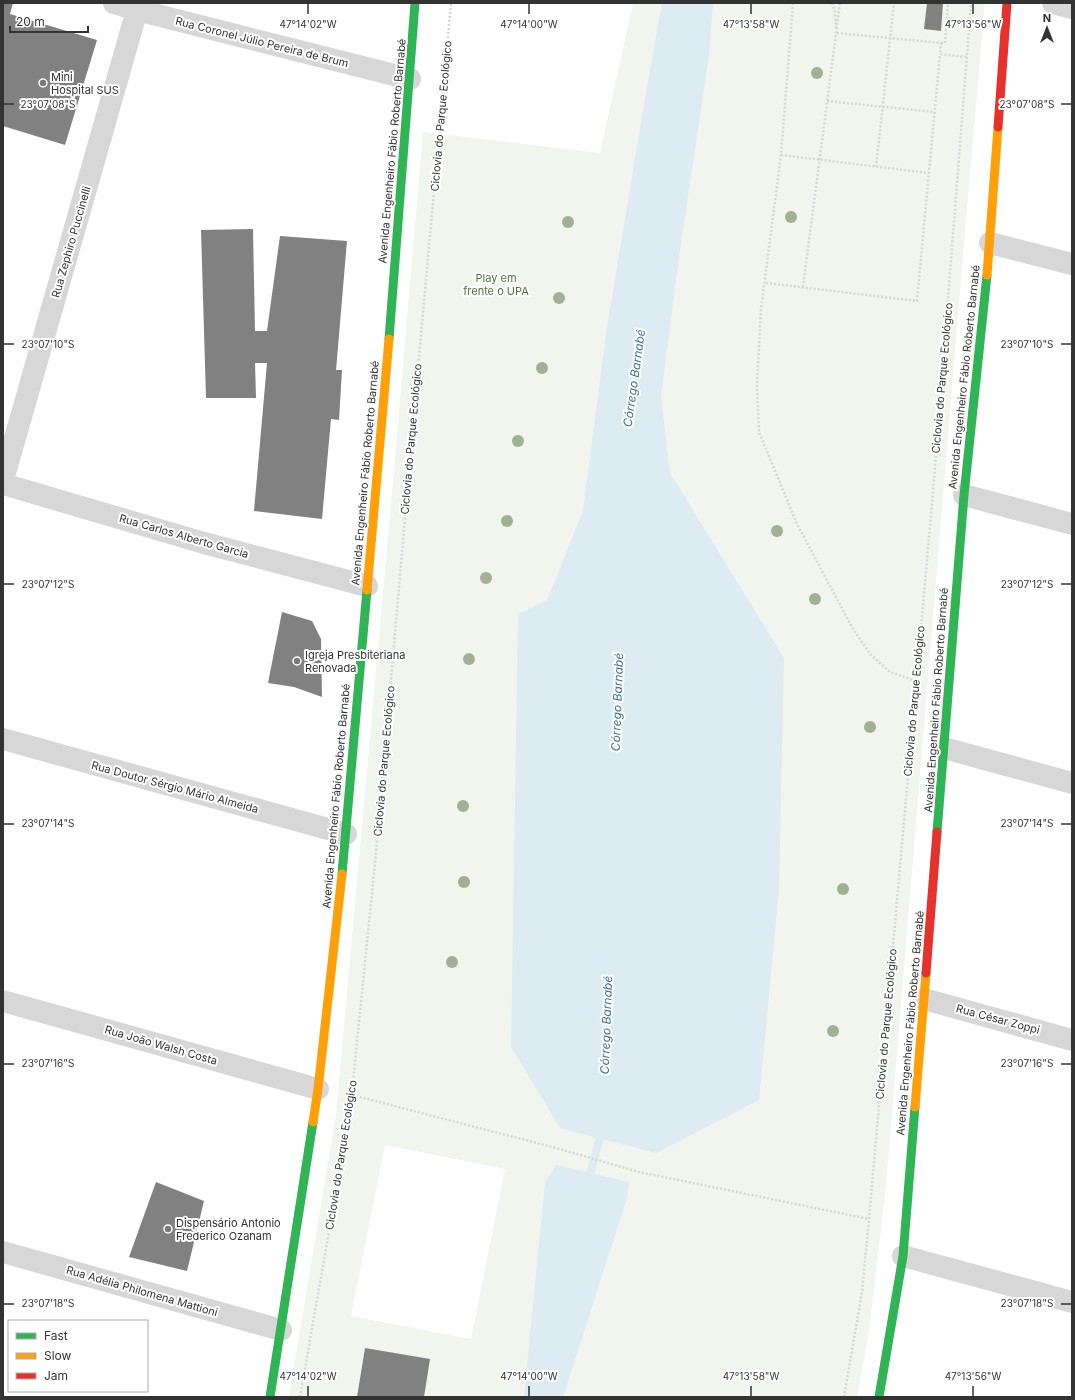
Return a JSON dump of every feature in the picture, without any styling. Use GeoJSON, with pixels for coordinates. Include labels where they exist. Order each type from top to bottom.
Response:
{"type":"FeatureCollection","features":[{"type":"Feature","properties":{"kind":"main road","name":"Avenida Engenheiro Fábio Roberto Barnabé"},"geometry":{"type":"LineString","coordinates":[[270,1397],[318,1089],[346,834],[384,397],[415,3]]}},
{"type":"Feature","properties":{"kind":"main road","name":"Avenida Engenheiro Fábio Roberto Barnabé"},"geometry":{"type":"LineString","coordinates":[[879,1397],[903,1256],[964,495],[990,243],[1007,3]]}},
{"type":"Feature","properties":{"kind":"street","name":"Rua Coronel Júlio Pereira de Brum"},"geometry":{"type":"LineString","coordinates":[[114,3],[138,6],[410,79]]}},
{"type":"Feature","properties":{"kind":"street"},"geometry":{"type":"LineString","coordinates":[[1053,3],[1072,8]]}},
{"type":"Feature","properties":{"kind":"street","name":"Rua Zephiro Puccinelli"},"geometry":{"type":"LineString","coordinates":[[3,480],[138,6]]}},
{"type":"Feature","properties":{"kind":"street"},"geometry":{"type":"LineString","coordinates":[[990,243],[1072,264]]}},
{"type":"Feature","properties":{"kind":"street","name":"Rua Carlos Alberto Garcia"},"geometry":{"type":"LineString","coordinates":[[3,484],[204,543],[367,586]]}},
{"type":"Feature","properties":{"kind":"street"},"geometry":{"type":"LineString","coordinates":[[964,495],[1072,524]]}},
{"type":"Feature","properties":{"kind":"street","name":"Rua Doutor Sérgio Mário Almeida"},"geometry":{"type":"LineString","coordinates":[[3,739],[346,834]]}},
{"type":"Feature","properties":{"kind":"street"},"geometry":{"type":"LineString","coordinates":[[944,748],[1072,783]]}},
{"type":"Feature","properties":{"kind":"street","name":"Rua César Zoppi"},"geometry":{"type":"LineString","coordinates":[[924,999],[1072,1040]]}},
{"type":"Feature","properties":{"kind":"street","name":"Rua João Walsh Costa"},"geometry":{"type":"LineString","coordinates":[[3,1001],[318,1089]]}},
{"type":"Feature","properties":{"kind":"street","name":"Rua Adélia Philomena Mattioni"},"geometry":{"type":"LineString","coordinates":[[3,1252],[281,1330]]}},
{"type":"Feature","properties":{"kind":"street"},"geometry":{"type":"LineString","coordinates":[[903,1256],[1072,1302]]}},
{"type":"Feature","properties":{"kind":"path","name":"Ciclovia do Parque Ecológico"},"geometry":{"type":"LineString","coordinates":[[300,1397],[349,1120],[352,1095],[376,853],[416,378],[451,3]]}},
{"type":"Feature","properties":{"kind":"path"},"geometry":{"type":"LineString","coordinates":[[793,3],[781,155],[766,283],[761,310],[757,384],[759,432],[797,524],[853,629],[870,654],[890,672],[916,681]]}},
{"type":"Feature","properties":{"kind":"path"},"geometry":{"type":"LineString","coordinates":[[832,3],[835,12],[837,34]]}},
{"type":"Feature","properties":{"kind":"path"},"geometry":{"type":"LineString","coordinates":[[803,287],[840,3]]}},
{"type":"Feature","properties":{"kind":"path"},"geometry":{"type":"LineString","coordinates":[[876,167],[894,3]]}},
{"type":"Feature","properties":{"kind":"path"},"geometry":{"type":"LineString","coordinates":[[837,34],[945,43],[948,3]]}},
{"type":"Feature","properties":{"kind":"path","name":"Ciclovia do Parque Ecológico"},"geometry":{"type":"LineString","coordinates":[[844,1397],[862,1292],[869,1219],[934,484],[972,3]]}},
{"type":"Feature","properties":{"kind":"path"},"geometry":{"type":"LineString","coordinates":[[766,283],[917,301],[941,43]]}},
{"type":"Feature","properties":{"kind":"path"},"geometry":{"type":"LineString","coordinates":[[940,54],[968,57]]}},
{"type":"Feature","properties":{"kind":"path"},"geometry":{"type":"LineString","coordinates":[[827,101],[934,112]]}},
{"type":"Feature","properties":{"kind":"path"},"geometry":{"type":"LineString","coordinates":[[781,155],[929,173]]}},
{"type":"Feature","properties":{"kind":"path"},"geometry":{"type":"LineString","coordinates":[[352,1095],[556,1148],[639,1172],[869,1219]]}},
{"type":"Feature","properties":{"kind":"green space","name":"Play em frente o UPA"},"geometry":{"type":"Polygon","coordinates":[[[633,3],[985,3],[886,1186],[869,1332],[857,1397],[424,1397],[365,1348],[357,1397],[289,1397],[336,1115],[423,132],[600,153],[633,3]],[[385,1145],[351,1316],[471,1339],[505,1169],[385,1145]]]}},
{"type":"Feature","properties":{"kind":"water"},"geometry":{"type":"Polygon","coordinates":[[[662,3],[713,3],[709,55],[679,257],[661,397],[670,473],[784,658],[779,890],[759,1100],[656,1153],[560,1128],[511,1047],[518,614],[547,600],[583,511],[606,334],[662,3]]]}},
{"type":"Feature","properties":{"kind":"water"},"geometry":{"type":"Polygon","coordinates":[[[556,1165],[629,1182],[627,1198],[563,1397],[524,1397],[545,1183],[556,1165]]]}},
{"type":"Feature","properties":{"kind":"building","name":"Mini Hospital SUS"},"geometry":{"type":"Polygon","coordinates":[[[3,3],[13,3],[10,14],[97,40],[65,145],[3,126],[3,3]]]}},
{"type":"Feature","properties":{"kind":"building"},"geometry":{"type":"Polygon","coordinates":[[[927,3],[943,3],[941,31],[924,29],[927,3]]]}},
{"type":"Feature","properties":{"kind":"building"},"geometry":{"type":"Polygon","coordinates":[[[253,229],[255,331],[267,331],[280,236],[347,241],[336,370],[342,370],[339,420],[331,419],[322,519],[254,511],[267,363],[255,363],[256,398],[206,398],[201,230],[253,229]]]}},
{"type":"Feature","properties":{"kind":"building","name":"Igreja Presbiteriana Renovada"},"geometry":{"type":"Polygon","coordinates":[[[282,612],[312,621],[321,639],[322,697],[294,687],[268,683],[282,612]]]}},
{"type":"Feature","properties":{"kind":"building","name":"Dispensário Antonio Frederico Ozanam"},"geometry":{"type":"Polygon","coordinates":[[[156,1182],[204,1201],[187,1271],[129,1257],[156,1182]]]}},
{"type":"Feature","properties":{"kind":"building"},"geometry":{"type":"Polygon","coordinates":[[[365,1348],[430,1359],[424,1397],[357,1397],[365,1348]]]}},
{"type":"Feature","properties":{"kind":"waterway","name":"Córrego Barnabé"},"geometry":{"type":"LineString","coordinates":[[588,1183],[602,1129]]}},
{"type":"Feature","properties":{"kind":"traffic: fast"},"geometry":{"type":"LineString","coordinates":[[389,339],[415,3]]}},
{"type":"Feature","properties":{"kind":"traffic: fast"},"geometry":{"type":"LineString","coordinates":[[937,832],[964,495],[987,275]]}},
{"type":"Feature","properties":{"kind":"traffic: fast"},"geometry":{"type":"LineString","coordinates":[[342,874],[367,590]]}},
{"type":"Feature","properties":{"kind":"traffic: fast"},"geometry":{"type":"LineString","coordinates":[[879,1397],[903,1256],[915,1107]]}},
{"type":"Feature","properties":{"kind":"traffic: fast"},"geometry":{"type":"LineString","coordinates":[[270,1397],[313,1122]]}},
{"type":"Feature","properties":{"kind":"traffic: slow"},"geometry":{"type":"LineString","coordinates":[[987,275],[998,127]]}},
{"type":"Feature","properties":{"kind":"traffic: slow"},"geometry":{"type":"LineString","coordinates":[[367,590],[389,339]]}},
{"type":"Feature","properties":{"kind":"traffic: slow"},"geometry":{"type":"LineString","coordinates":[[313,1122],[342,874]]}},
{"type":"Feature","properties":{"kind":"traffic: slow"},"geometry":{"type":"LineString","coordinates":[[915,1107],[926,973]]}},
{"type":"Feature","properties":{"kind":"traffic: jam"},"geometry":{"type":"LineString","coordinates":[[998,127],[1007,3]]}},
{"type":"Feature","properties":{"kind":"traffic: jam"},"geometry":{"type":"LineString","coordinates":[[926,973],[937,832]]}},
{"type":"Feature","properties":{"kind":"place","name":"Mini Hospital SUS"},"geometry":{"type":"Point","coordinates":[43,83]}},
{"type":"Feature","properties":{"kind":"place","name":"Igreja Presbiteriana Renovada"},"geometry":{"type":"Point","coordinates":[297,661]}},
{"type":"Feature","properties":{"kind":"place","name":"Dispensário Antonio Frederico Ozanam"},"geometry":{"type":"Point","coordinates":[168,1229]}}]}
